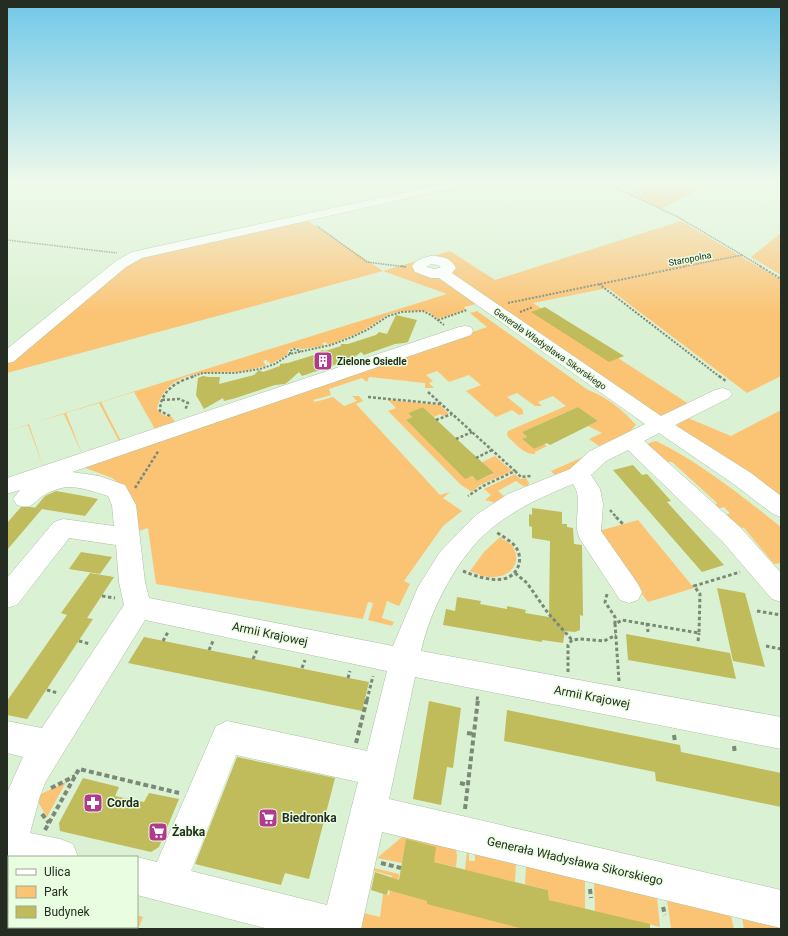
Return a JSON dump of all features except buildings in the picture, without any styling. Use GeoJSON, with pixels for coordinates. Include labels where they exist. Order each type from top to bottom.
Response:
{"type":"FeatureCollection","features":[{"type":"Feature","properties":{"kind":"street"},"geometry":{"type":"LineString","coordinates":[[7,358],[121,264],[137,255],[266,227]]}},
{"type":"Feature","properties":{"kind":"street","name":"Generała Władysława Sikorskiego"},"geometry":{"type":"LineString","coordinates":[[420,269],[431,274],[442,273],[659,424],[743,479],[781,508]]}},
{"type":"Feature","properties":{"kind":"street"},"geometry":{"type":"LineString","coordinates":[[16,493],[173,425],[460,333]]}},
{"type":"Feature","properties":{"kind":"street"},"geometry":{"type":"LineString","coordinates":[[365,767],[227,737],[152,880],[341,928],[370,812],[365,767],[389,664],[409,640],[428,595],[449,559],[463,542],[484,522],[516,500],[578,474],[598,456],[659,424],[722,394]]}},
{"type":"Feature","properties":{"kind":"street"},"geometry":{"type":"LineString","coordinates":[[630,440],[731,534],[781,591]]}},
{"type":"Feature","properties":{"kind":"street"},"geometry":{"type":"LineString","coordinates":[[578,474],[589,488],[591,504],[589,532],[629,592]]}},
{"type":"Feature","properties":{"kind":"street"},"geometry":{"type":"LineString","coordinates":[[16,493],[34,490],[66,479],[99,484],[116,491],[124,505],[132,582],[127,603],[49,746],[34,770],[23,796],[27,854]]}},
{"type":"Feature","properties":{"kind":"street"},"geometry":{"type":"LineString","coordinates":[[7,597],[63,528],[128,537]]}},
{"type":"Feature","properties":{"kind":"street","name":"Armii Krajowej"},"geometry":{"type":"LineString","coordinates":[[127,603],[389,664],[621,703],[781,733]]}},
{"type":"Feature","properties":{"kind":"street"},"geometry":{"type":"LineString","coordinates":[[7,736],[49,746]]}},
{"type":"Feature","properties":{"kind":"street","name":"Generała Władysława Sikorskiego"},"geometry":{"type":"LineString","coordinates":[[370,812],[781,909]]}},
{"type":"Feature","properties":{"kind":"path"},"geometry":{"type":"LineString","coordinates":[[317,227],[368,262],[420,269]]}},
{"type":"Feature","properties":{"kind":"path","name":"Staropolna"},"geometry":{"type":"LineString","coordinates":[[694,227],[742,255]]}},
{"type":"Feature","properties":{"kind":"path"},"geometry":{"type":"LineString","coordinates":[[7,240],[137,255]]}},
{"type":"Feature","properties":{"kind":"path"},"geometry":{"type":"LineString","coordinates":[[742,255],[781,279]]}},
{"type":"Feature","properties":{"kind":"path","name":"Staropolna"},"geometry":{"type":"LineString","coordinates":[[489,306],[742,255]]}},
{"type":"Feature","properties":{"kind":"path"},"geometry":{"type":"LineString","coordinates":[[599,284],[735,388],[722,394]]}},
{"type":"Feature","properties":{"kind":"path"},"geometry":{"type":"LineString","coordinates":[[437,320],[467,310]]}},
{"type":"Feature","properties":{"kind":"path"},"geometry":{"type":"LineString","coordinates":[[290,354],[322,348],[345,341],[362,334],[390,315],[403,312],[423,311],[460,333]]}},
{"type":"Feature","properties":{"kind":"path"},"geometry":{"type":"LineString","coordinates":[[173,425],[169,416],[160,411],[162,400],[169,389],[180,380],[203,373],[235,373],[260,369],[275,364],[290,354],[290,351],[294,349],[301,351]]}},
{"type":"Feature","properties":{"kind":"path"},"geometry":{"type":"LineString","coordinates":[[428,392],[515,471],[483,486],[468,496]]}},
{"type":"Feature","properties":{"kind":"path"},"geometry":{"type":"LineString","coordinates":[[124,505],[168,437],[173,425],[182,412],[187,408],[188,402],[184,399],[176,397],[162,400]]}},
{"type":"Feature","properties":{"kind":"path"},"geometry":{"type":"LineString","coordinates":[[368,397],[441,404]]}},
{"type":"Feature","properties":{"kind":"path"},"geometry":{"type":"LineString","coordinates":[[436,420],[452,414]]}},
{"type":"Feature","properties":{"kind":"path"},"geometry":{"type":"LineString","coordinates":[[456,439],[472,432]]}},
{"type":"Feature","properties":{"kind":"path"},"geometry":{"type":"LineString","coordinates":[[476,458],[492,450]]}},
{"type":"Feature","properties":{"kind":"path"},"geometry":{"type":"LineString","coordinates":[[609,509],[622,524]]}},
{"type":"Feature","properties":{"kind":"path"},"geometry":{"type":"LineString","coordinates":[[461,570],[481,578],[495,580],[508,577],[515,573],[520,561],[514,544],[490,528]]}},
{"type":"Feature","properties":{"kind":"path"},"geometry":{"type":"LineString","coordinates":[[698,640],[700,594],[694,586],[744,571]]}},
{"type":"Feature","properties":{"kind":"path"},"geometry":{"type":"LineString","coordinates":[[515,573],[527,583],[548,613],[572,640]]}},
{"type":"Feature","properties":{"kind":"path"},"geometry":{"type":"LineString","coordinates":[[102,596],[127,603]]}},
{"type":"Feature","properties":{"kind":"path"},"geometry":{"type":"LineString","coordinates":[[757,611],[781,614]]}},
{"type":"Feature","properties":{"kind":"path"},"geometry":{"type":"LineString","coordinates":[[621,703],[615,624],[622,620],[647,623],[699,633]]}},
{"type":"Feature","properties":{"kind":"path"},"geometry":{"type":"LineString","coordinates":[[647,623],[648,632]]}},
{"type":"Feature","properties":{"kind":"path"},"geometry":{"type":"LineString","coordinates":[[568,673],[568,645],[572,640],[580,639],[604,641],[616,635]]}},
{"type":"Feature","properties":{"kind":"path"},"geometry":{"type":"LineString","coordinates":[[766,646],[781,648]]}},
{"type":"Feature","properties":{"kind":"path"},"geometry":{"type":"LineString","coordinates":[[365,767],[389,664]]}},
{"type":"Feature","properties":{"kind":"path"},"geometry":{"type":"LineString","coordinates":[[462,834],[478,693]]}},
{"type":"Feature","properties":{"kind":"path"},"geometry":{"type":"LineString","coordinates":[[467,733],[474,734]]}},
{"type":"Feature","properties":{"kind":"path"},"geometry":{"type":"LineString","coordinates":[[27,854],[79,769],[186,795]]}},
{"type":"Feature","properties":{"kind":"path"},"geometry":{"type":"LineString","coordinates":[[460,783],[468,785]]}},
{"type":"Feature","properties":{"kind":"path"},"geometry":{"type":"LineString","coordinates":[[382,864],[401,868]]}},
{"type":"Feature","properties":{"kind":"green space"},"geometry":{"type":"Polygon","coordinates":[[[270,227],[317,227],[383,271],[7,373],[7,363],[126,263],[141,255],[270,227]]]}},
{"type":"Feature","properties":{"kind":"green space"},"geometry":{"type":"Polygon","coordinates":[[[663,227],[691,227],[781,280],[781,376],[747,393],[608,288],[533,303],[689,404],[664,416],[657,415],[451,276],[451,263],[417,264],[476,303],[464,307],[466,310],[437,319],[429,312],[423,311],[404,311],[389,314],[361,332],[329,345],[325,342],[322,343],[325,346],[302,349],[292,348],[288,351],[287,355],[271,364],[266,360],[263,361],[266,366],[236,372],[200,374],[188,376],[178,380],[169,387],[162,396],[157,409],[163,415],[172,417],[177,426],[156,431],[134,392],[101,402],[122,443],[120,443],[99,403],[66,413],[83,456],[64,414],[35,422],[447,294],[383,271],[450,251],[495,280],[663,227]]]}},
{"type":"Feature","properties":{"kind":"green space"},"geometry":{"type":"Polygon","coordinates":[[[781,233],[781,275],[751,257],[781,233]]]}},
{"type":"Feature","properties":{"kind":"green space"},"geometry":{"type":"Polygon","coordinates":[[[477,311],[588,390],[602,396],[614,404],[636,425],[630,431],[599,446],[589,439],[602,433],[588,426],[598,421],[578,407],[522,432],[527,437],[522,439],[534,449],[544,444],[547,446],[535,452],[535,454],[527,453],[508,437],[508,431],[566,406],[553,396],[538,402],[542,406],[535,406],[517,393],[507,397],[523,410],[523,414],[519,415],[512,410],[496,417],[466,391],[481,385],[469,375],[449,382],[437,371],[426,375],[433,381],[429,383],[434,388],[425,388],[425,383],[369,377],[367,382],[362,378],[329,389],[331,395],[313,400],[315,402],[333,397],[344,406],[357,401],[352,396],[359,396],[363,401],[356,404],[440,495],[450,492],[443,498],[462,511],[443,526],[404,581],[410,584],[399,606],[387,601],[382,618],[394,622],[392,626],[368,620],[373,603],[368,602],[363,619],[156,584],[148,528],[135,532],[124,487],[112,478],[83,467],[487,327],[470,313],[477,311]]]}},
{"type":"Feature","properties":{"kind":"green space"},"geometry":{"type":"Polygon","coordinates":[[[388,400],[440,405],[449,414],[443,416],[440,414],[434,417],[423,407],[408,413],[412,417],[406,420],[418,432],[477,481],[493,474],[482,462],[495,456],[512,471],[480,485],[472,492],[461,485],[388,411],[396,408],[388,400]]]}},
{"type":"Feature","properties":{"kind":"green space"},"geometry":{"type":"Polygon","coordinates":[[[781,410],[781,496],[677,425],[688,418],[731,436],[781,410]]]}},
{"type":"Feature","properties":{"kind":"green space"},"geometry":{"type":"Polygon","coordinates":[[[29,424],[44,469],[28,425],[7,431],[29,424]]]}},
{"type":"Feature","properties":{"kind":"green space"},"geometry":{"type":"Polygon","coordinates":[[[656,441],[689,459],[705,470],[781,527],[781,563],[774,564],[744,528],[729,527],[719,517],[730,513],[724,507],[712,511],[711,510],[717,503],[672,462],[666,462],[648,445],[649,443],[656,441]]]}},
{"type":"Feature","properties":{"kind":"green space"},"geometry":{"type":"Polygon","coordinates":[[[583,457],[585,459],[565,474],[556,476],[551,471],[583,457]]]}},
{"type":"Feature","properties":{"kind":"green space"},"geometry":{"type":"Polygon","coordinates":[[[515,474],[520,479],[526,478],[529,483],[528,486],[523,486],[516,481],[498,491],[505,497],[496,503],[485,500],[491,495],[484,489],[515,474]]]}},
{"type":"Feature","properties":{"kind":"green space"},"geometry":{"type":"Polygon","coordinates":[[[638,520],[694,588],[648,602],[595,532],[638,520]]]}},
{"type":"Feature","properties":{"kind":"green space"},"geometry":{"type":"Polygon","coordinates":[[[500,537],[513,547],[516,558],[513,568],[505,574],[494,577],[485,576],[470,571],[484,552],[500,537]]]}},
{"type":"Feature","properties":{"kind":"green space"},"geometry":{"type":"Polygon","coordinates":[[[66,782],[47,817],[38,802],[41,794],[66,782]]]}},
{"type":"Feature","properties":{"kind":"green space"},"geometry":{"type":"Polygon","coordinates":[[[402,837],[456,849],[456,867],[434,862],[406,840],[402,863],[377,858],[402,837]]]}},
{"type":"Feature","properties":{"kind":"green space"},"geometry":{"type":"Polygon","coordinates":[[[467,851],[469,851],[469,861],[475,861],[475,853],[516,864],[515,882],[465,870],[467,851]]]}},
{"type":"Feature","properties":{"kind":"green space"},"geometry":{"type":"Polygon","coordinates":[[[526,865],[585,880],[585,909],[549,900],[548,890],[525,884],[526,865]]]}},
{"type":"Feature","properties":{"kind":"green space"},"geometry":{"type":"Polygon","coordinates":[[[374,868],[399,874],[397,892],[523,929],[361,929],[364,913],[380,917],[383,894],[389,895],[392,876],[374,871],[374,868]]]}},
{"type":"Feature","properties":{"kind":"green space"},"geometry":{"type":"Polygon","coordinates":[[[594,882],[657,897],[660,927],[595,911],[594,882]]]}},
{"type":"Feature","properties":{"kind":"green space"},"geometry":{"type":"Polygon","coordinates":[[[8,892],[8,928],[138,928],[138,915],[143,917],[138,929],[7,929],[8,892]]]}},
{"type":"Feature","properties":{"kind":"green space"},"geometry":{"type":"Polygon","coordinates":[[[667,900],[731,916],[734,929],[671,929],[667,900]]]}},
{"type":"Feature","properties":{"kind":"green space"},"geometry":{"type":"Polygon","coordinates":[[[742,918],[781,928],[781,929],[744,929],[742,918]]]}},
{"type":"Feature","properties":{"kind":"place","name":"Zielone Osiedle"},"geometry":{"type":"Point","coordinates":[323,361]}},
{"type":"Feature","properties":{"kind":"place","name":"Corda"},"geometry":{"type":"Point","coordinates":[93,803]}},
{"type":"Feature","properties":{"kind":"place","name":"Biedronka"},"geometry":{"type":"Point","coordinates":[268,818]}},
{"type":"Feature","properties":{"kind":"place","name":"Żabka"},"geometry":{"type":"Point","coordinates":[158,832]}}]}
